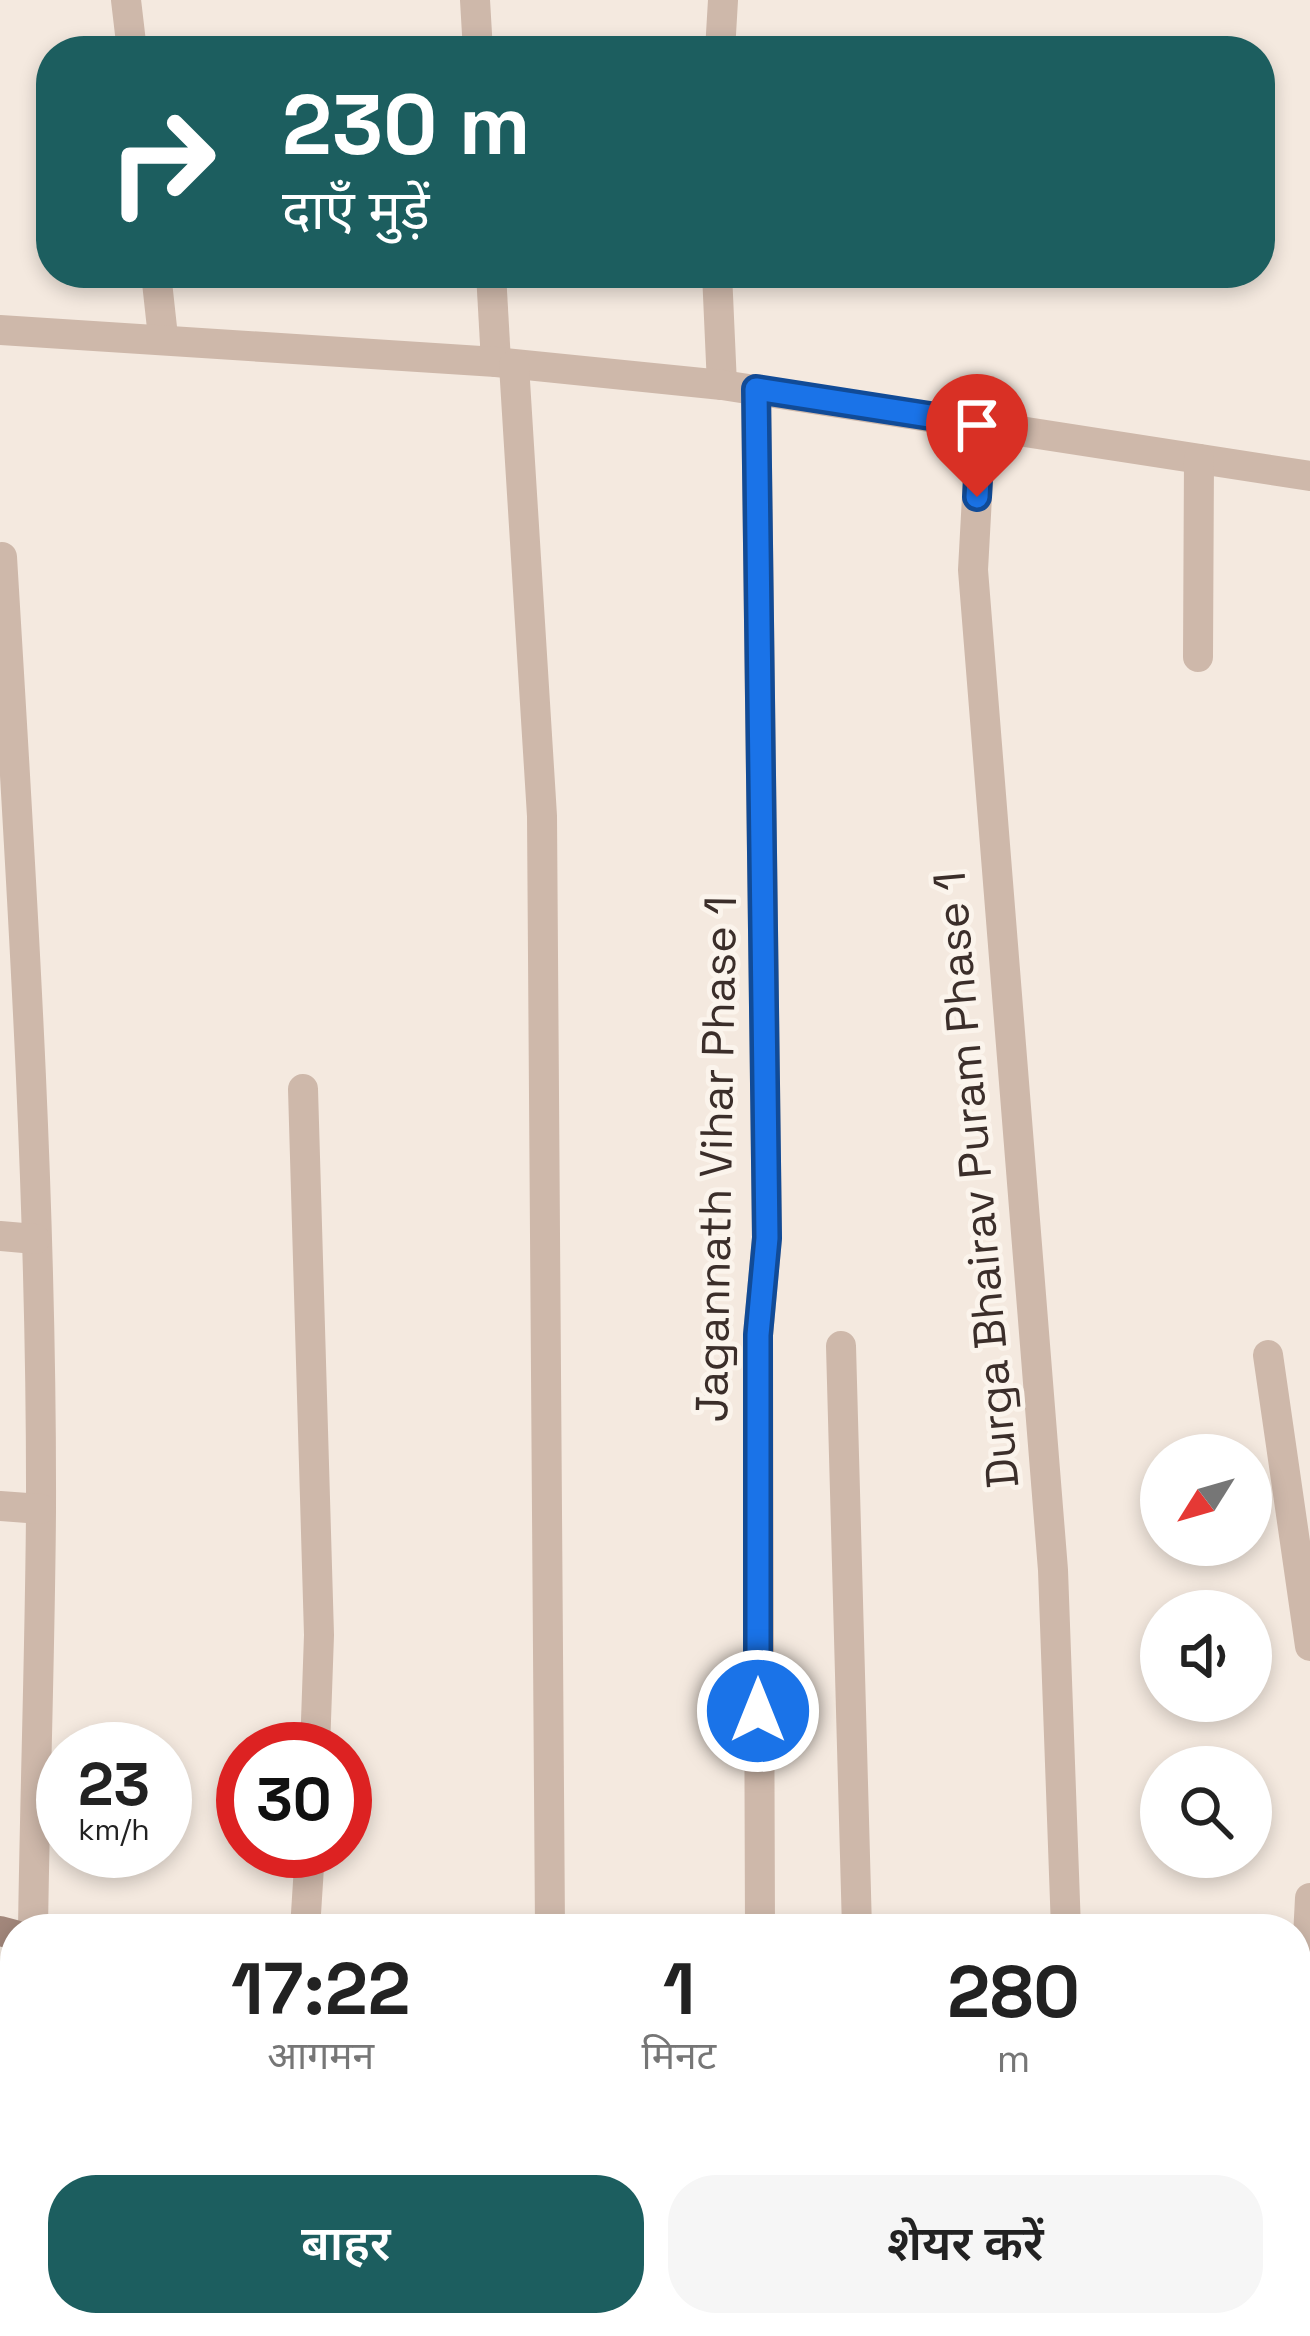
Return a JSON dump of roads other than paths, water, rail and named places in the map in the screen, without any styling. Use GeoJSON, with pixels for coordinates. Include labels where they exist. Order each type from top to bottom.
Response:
{"type":"FeatureCollection","features":[{"type":"Feature","properties":{"kind":"street"},"geometry":{"type":"LineString","coordinates":[[126,0],[130,36]]}},
{"type":"Feature","properties":{"kind":"street"},"geometry":{"type":"LineString","coordinates":[[475,0],[477,36]]}},
{"type":"Feature","properties":{"kind":"street"},"geometry":{"type":"LineString","coordinates":[[721,36],[723,0]]}},
{"type":"Feature","properties":{"kind":"street"},"geometry":{"type":"LineString","coordinates":[[158,288],[163,337]]}},
{"type":"Feature","properties":{"kind":"street"},"geometry":{"type":"LineString","coordinates":[[492,288],[505,363],[542,816],[550,1914]]}},
{"type":"Feature","properties":{"kind":"street"},"geometry":{"type":"LineString","coordinates":[[718,288],[722,385]]}},
{"type":"Feature","properties":{"kind":"street"},"geometry":{"type":"LineString","coordinates":[[0,330],[163,337],[505,363],[722,385],[1310,476]]}},
{"type":"Feature","properties":{"kind":"street","name":"Jagannath Vihar Phase 1"},"geometry":{"type":"LineString","coordinates":[[756,389],[767,1238],[758,1335],[760,1914]]}},
{"type":"Feature","properties":{"kind":"street","name":"Durga Bhairav Puram Phase 1"},"geometry":{"type":"LineString","coordinates":[[981,424],[973,570],[1053,1570],[1065,1914]]}},
{"type":"Feature","properties":{"kind":"street"},"geometry":{"type":"LineString","coordinates":[[1198,657],[1199,459]]}},
{"type":"Feature","properties":{"kind":"street"},"geometry":{"type":"LineString","coordinates":[[2,557],[14,999],[35,1239],[41,1509],[33,1914]]}},
{"type":"Feature","properties":{"kind":"street"},"geometry":{"type":"LineString","coordinates":[[303,1089],[320,1635],[316,1722]]}},
{"type":"Feature","properties":{"kind":"street"},"geometry":{"type":"LineString","coordinates":[[0,1236],[35,1239]]}},
{"type":"Feature","properties":{"kind":"street"},"geometry":{"type":"LineString","coordinates":[[842,1346],[856,1914]]}},
{"type":"Feature","properties":{"kind":"street"},"geometry":{"type":"LineString","coordinates":[[1268,1355],[1310,1646]]}},
{"type":"Feature","properties":{"kind":"street"},"geometry":{"type":"LineString","coordinates":[[0,1505],[41,1509]]}},
{"type":"Feature","properties":{"kind":"street"},"geometry":{"type":"LineString","coordinates":[[306,1914],[308,1878]]}}]}
